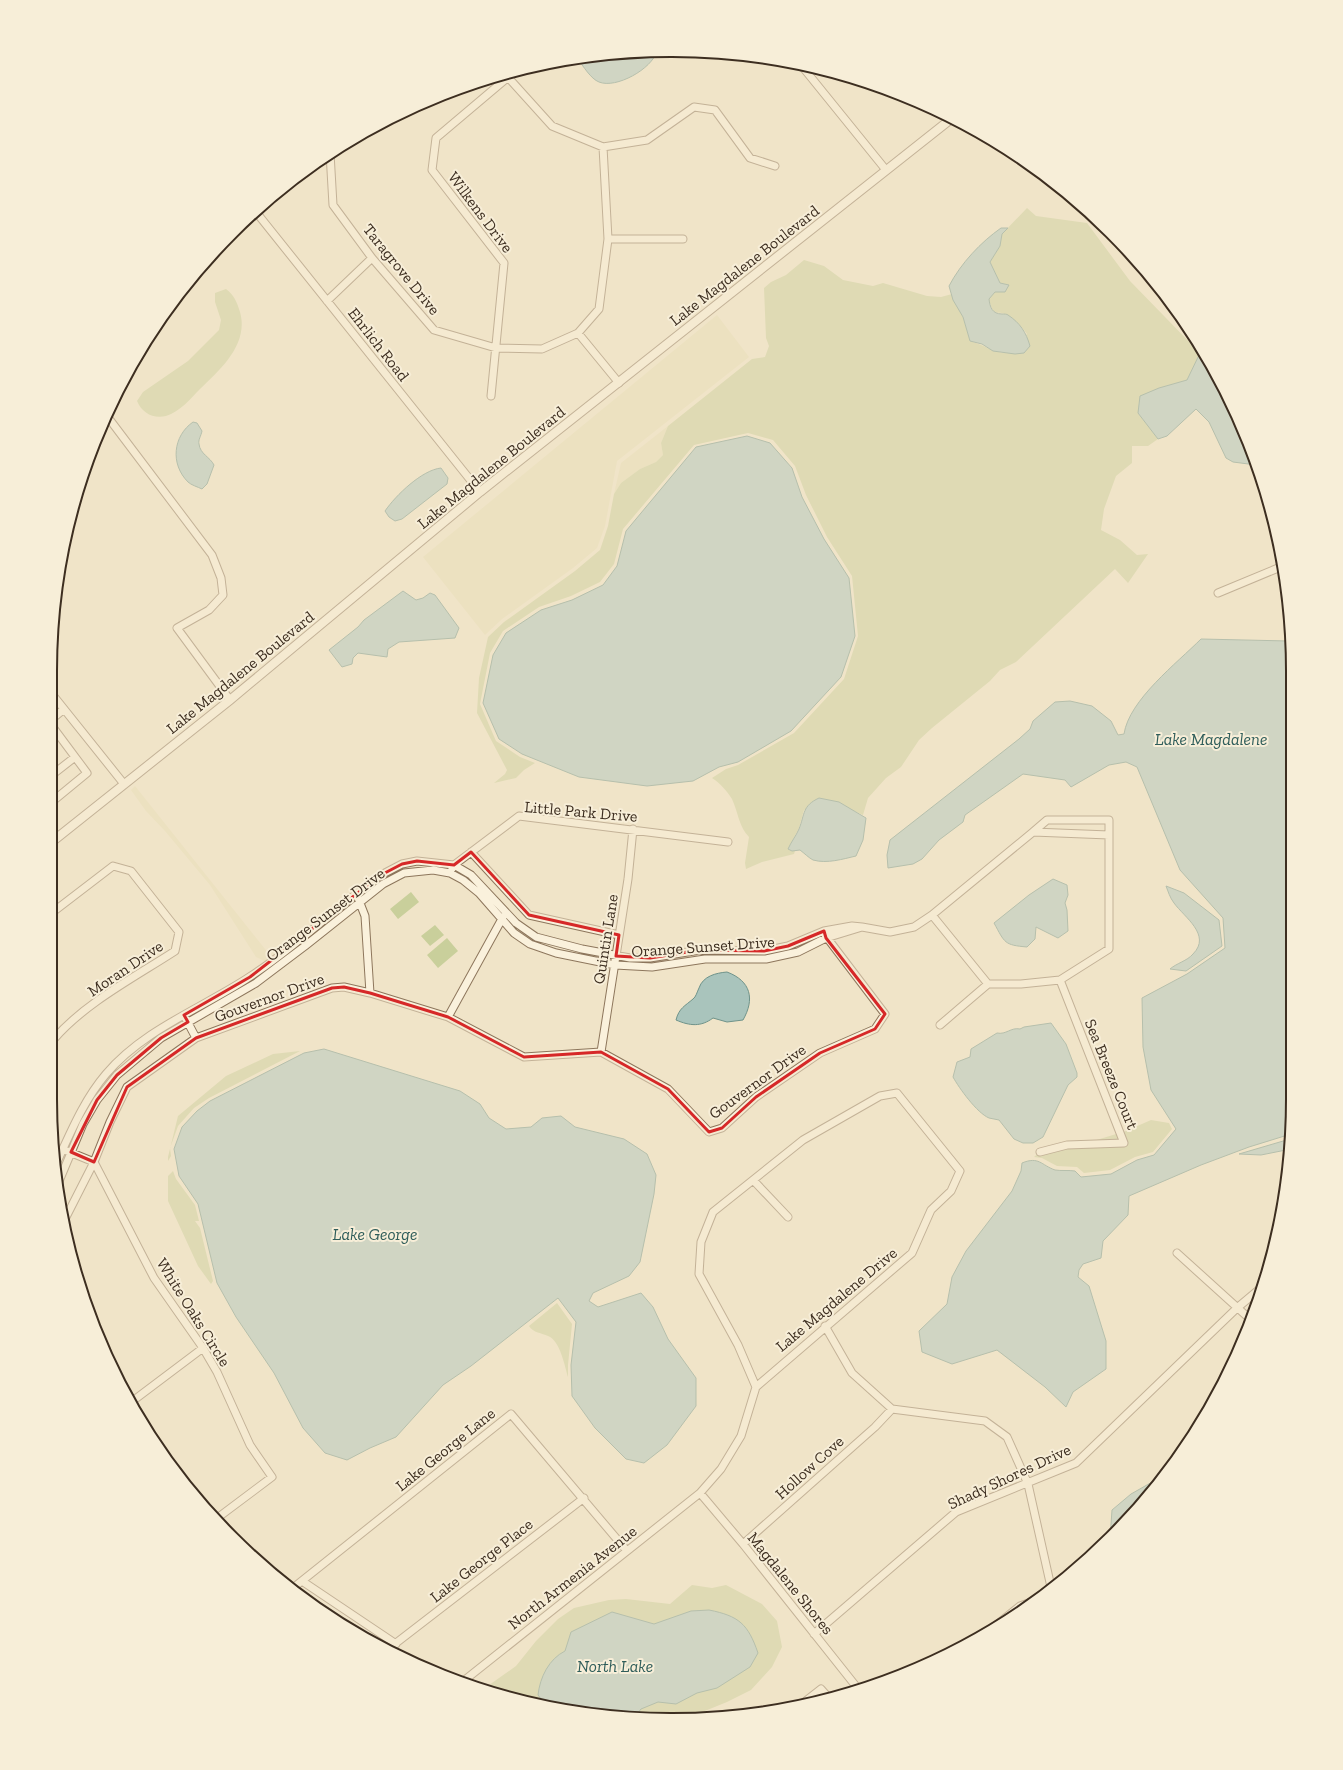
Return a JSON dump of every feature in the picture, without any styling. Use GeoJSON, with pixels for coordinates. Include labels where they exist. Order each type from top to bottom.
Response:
{"type":"FeatureCollection","features":[{"type":"Feature","properties":{"kind":"street"},"geometry":{"type":"LineString","coordinates":[[808,73],[886,170]]}},
{"type":"Feature","properties":{"kind":"street"},"geometry":{"type":"LineString","coordinates":[[510,79],[552,126],[603,147],[647,140],[694,107],[715,110],[750,158],[776,166]]}},
{"type":"Feature","properties":{"kind":"street","name":"Wilkens Drive"},"geometry":{"type":"LineString","coordinates":[[491,396],[504,263],[432,170],[436,138],[501,82]]}},
{"type":"Feature","properties":{"kind":"street","name":"Lake Magdalene Boulevard"},"geometry":{"type":"LineString","coordinates":[[57,838],[230,700],[480,492],[947,122]]}},
{"type":"Feature","properties":{"kind":"street","name":"Taragrove Drive"},"geometry":{"type":"LineString","coordinates":[[330,161],[333,205],[372,258],[434,330],[496,348],[542,349],[578,333],[599,309],[608,239],[603,147]]}},
{"type":"Feature","properties":{"kind":"street","name":"Ehrlich Road"},"geometry":{"type":"LineString","coordinates":[[259,216],[480,492]]}},
{"type":"Feature","properties":{"kind":"street"},"geometry":{"type":"LineString","coordinates":[[608,239],[683,239]]}},
{"type":"Feature","properties":{"kind":"street"},"geometry":{"type":"LineString","coordinates":[[327,301],[372,258]]}},
{"type":"Feature","properties":{"kind":"street"},"geometry":{"type":"LineString","coordinates":[[578,333],[618,383]]}},
{"type":"Feature","properties":{"kind":"street"},"geometry":{"type":"LineString","coordinates":[[111,420],[212,555],[221,578],[223,596],[209,610],[177,628],[230,700]]}},
{"type":"Feature","properties":{"kind":"street"},"geometry":{"type":"LineString","coordinates":[[1218,593],[1277,569]]}},
{"type":"Feature","properties":{"kind":"street"},"geometry":{"type":"LineString","coordinates":[[57,700],[124,784]]}},
{"type":"Feature","properties":{"kind":"street"},"geometry":{"type":"LineString","coordinates":[[57,715],[64,709]]}},
{"type":"Feature","properties":{"kind":"street"},"geometry":{"type":"LineString","coordinates":[[57,733],[87,773],[57,798]]}},
{"type":"Feature","properties":{"kind":"street"},"geometry":{"type":"LineString","coordinates":[[57,771],[75,758]]}},
{"type":"Feature","properties":{"kind":"street","name":"Little Park Drive"},"geometry":{"type":"LineString","coordinates":[[450,873],[454,865],[519,816],[728,842]]}},
{"type":"Feature","properties":{"kind":"street","name":"Orange Sunset Drive"},"geometry":{"type":"LineString","coordinates":[[62,1175],[83,1124],[97,1100],[117,1075],[161,1038],[256,983],[382,884],[404,873],[433,870],[450,873],[463,880],[504,916],[536,937],[616,956],[650,958],[700,950],[764,951],[788,946],[852,926],[890,932],[914,927],[932,915],[1047,820],[1109,820],[1109,949],[1060,980],[1021,984],[988,984]]}},
{"type":"Feature","properties":{"kind":"street","name":"Quintin Lane"},"geometry":{"type":"LineString","coordinates":[[601,1052],[628,879],[633,829]]}},
{"type":"Feature","properties":{"kind":"street"},"geometry":{"type":"LineString","coordinates":[[1033,832],[1109,835]]}},
{"type":"Feature","properties":{"kind":"street"},"geometry":{"type":"LineString","coordinates":[[471,852],[529,915],[619,935]]}},
{"type":"Feature","properties":{"kind":"street","name":"Orange Sunset Drive"},"geometry":{"type":"LineString","coordinates":[[60,1156],[72,1126],[86,1101],[106,1074],[139,1044],[184,1015],[250,977],[355,894],[381,875],[402,864],[416,861],[454,865],[471,875],[482,884],[514,933],[530,944],[556,953],[615,965],[652,967],[705,959],[766,959],[798,952],[825,935]]}},
{"type":"Feature","properties":{"kind":"street","name":"Moran Drive"},"geometry":{"type":"LineString","coordinates":[[57,909],[113,866],[131,871],[180,932],[175,952],[96,1003],[63,1029],[57,1036]]}},
{"type":"Feature","properties":{"kind":"street"},"geometry":{"type":"LineString","coordinates":[[355,894],[361,901],[365,916],[370,992]]}},
{"type":"Feature","properties":{"kind":"street"},"geometry":{"type":"LineString","coordinates":[[932,915],[988,984],[940,1025]]}},
{"type":"Feature","properties":{"kind":"street"},"geometry":{"type":"LineString","coordinates":[[448,1017],[504,916]]}},
{"type":"Feature","properties":{"kind":"street","name":"Gouvernor Drive"},"geometry":{"type":"LineString","coordinates":[[68,1213],[94,1162],[110,1122],[127,1087],[196,1038],[332,988],[344,986],[370,992],[448,1017],[524,1057],[601,1052],[668,1089],[709,1132],[722,1128],[756,1097],[820,1052],[875,1029],[885,1014],[825,935]]}},
{"type":"Feature","properties":{"kind":"street","name":"Sea Breeze Court"},"geometry":{"type":"LineString","coordinates":[[1040,1152],[1067,1145],[1124,1143],[1060,980]]}},
{"type":"Feature","properties":{"kind":"street"},"geometry":{"type":"LineString","coordinates":[[184,1015],[196,1038]]}},
{"type":"Feature","properties":{"kind":"street","name":"Lake Magdalene Drive"},"geometry":{"type":"LineString","coordinates":[[897,1093],[960,1171],[951,1191],[931,1210],[912,1253],[825,1326],[756,1387],[738,1345],[699,1274],[701,1242],[713,1212],[753,1180],[803,1140],[880,1096],[897,1093]]}},
{"type":"Feature","properties":{"kind":"street"},"geometry":{"type":"LineString","coordinates":[[63,1149],[94,1162]]}},
{"type":"Feature","properties":{"kind":"street","name":"White Oaks Circle"},"geometry":{"type":"LineString","coordinates":[[94,1162],[154,1278],[204,1348],[217,1372],[250,1445],[272,1477],[220,1516]]}},
{"type":"Feature","properties":{"kind":"street"},"geometry":{"type":"LineString","coordinates":[[753,1180],[788,1217]]}},
{"type":"Feature","properties":{"kind":"street"},"geometry":{"type":"LineString","coordinates":[[1177,1253],[1246,1316]]}},
{"type":"Feature","properties":{"kind":"street","name":"Shady Shores Drive"},"geometry":{"type":"LineString","coordinates":[[814,1634],[956,1512],[1028,1484],[1076,1463],[1237,1308],[1254,1294]]}},
{"type":"Feature","properties":{"kind":"street"},"geometry":{"type":"LineString","coordinates":[[825,1326],[852,1373],[892,1409],[985,1421],[1007,1437],[1028,1484],[1050,1583]]}},
{"type":"Feature","properties":{"kind":"street"},"geometry":{"type":"LineString","coordinates":[[135,1399],[204,1348]]}},
{"type":"Feature","properties":{"kind":"street"},"geometry":{"type":"LineString","coordinates":[[700,1493],[721,1469],[741,1436],[756,1387]]}},
{"type":"Feature","properties":{"kind":"street","name":"Hollow Cove"},"geometry":{"type":"LineString","coordinates":[[742,1544],[874,1427],[892,1409]]}},
{"type":"Feature","properties":{"kind":"street","name":"Lake George Lane"},"geometry":{"type":"LineString","coordinates":[[296,1585],[512,1414],[627,1551]]}},
{"type":"Feature","properties":{"kind":"street","name":"Magdalene Shores"},"geometry":{"type":"LineString","coordinates":[[700,1493],[855,1685]]}},
{"type":"Feature","properties":{"kind":"street","name":"North Armenia Avenue"},"geometry":{"type":"LineString","coordinates":[[468,1678],[700,1493]]}},
{"type":"Feature","properties":{"kind":"street","name":"Lake George Place"},"geometry":{"type":"LineString","coordinates":[[393,1646],[584,1498]]}},
{"type":"Feature","properties":{"kind":"street"},"geometry":{"type":"LineString","coordinates":[[302,1581],[396,1644]]}},
{"type":"Feature","properties":{"kind":"street"},"geometry":{"type":"LineString","coordinates":[[812,1696],[821,1689],[825,1693]]}},
{"type":"Feature","properties":{"kind":"highlighted area"},"geometry":{"type":"Polygon","coordinates":[[[471,852],[529,915],[619,935],[616,956],[650,958],[700,950],[764,951],[788,946],[824,931],[826,938],[885,1014],[875,1029],[820,1053],[756,1097],[722,1128],[709,1132],[668,1089],[601,1052],[524,1057],[448,1017],[370,993],[344,987],[332,988],[196,1038],[127,1087],[94,1162],[71,1152],[97,1100],[117,1075],[161,1038],[188,1022],[184,1015],[250,977],[381,875],[402,864],[417,861],[454,865],[471,852]]]}},
{"type":"Feature","properties":{"kind":"shaded area"},"geometry":{"type":"Polygon","coordinates":[[[717,315],[749,357],[617,461],[605,526],[597,548],[573,568],[502,619],[485,635],[423,557],[717,315]]]}},
{"type":"Feature","properties":{"kind":"shaded area"},"geometry":{"type":"Polygon","coordinates":[[[668,426],[661,443],[663,455],[656,462],[640,469],[621,483],[614,494],[621,463],[668,426]]]}},
{"type":"Feature","properties":{"kind":"shaded area"},"geometry":{"type":"Polygon","coordinates":[[[135,786],[273,959],[271,964],[256,957],[210,885],[165,831],[146,811],[131,790],[135,786]]]}},
{"type":"Feature","properties":{"kind":"green space"},"geometry":{"type":"Polygon","coordinates":[[[1027,208],[1036,216],[1087,223],[1130,281],[1191,343],[1199,356],[1187,380],[1159,388],[1138,413],[1158,439],[1148,446],[1132,446],[1132,463],[1116,476],[1104,509],[1101,530],[1120,540],[1137,555],[1148,554],[1128,583],[1115,569],[1016,662],[1000,670],[990,681],[932,728],[919,740],[901,767],[886,778],[868,798],[863,815],[843,806],[839,802],[804,810],[799,828],[788,849],[795,851],[794,854],[762,862],[746,869],[745,863],[749,837],[741,824],[732,799],[723,787],[712,778],[794,733],[844,679],[858,636],[852,576],[827,537],[806,495],[795,466],[773,440],[748,433],[694,445],[623,529],[614,564],[600,582],[571,596],[539,607],[503,631],[490,653],[480,704],[496,741],[520,757],[535,763],[524,770],[516,778],[494,783],[505,774],[507,770],[477,713],[479,678],[488,637],[504,622],[575,571],[600,550],[608,526],[614,494],[621,483],[640,469],[656,462],[663,455],[661,443],[668,426],[752,359],[765,357],[769,346],[766,338],[764,288],[771,282],[786,275],[804,260],[824,266],[843,280],[873,286],[883,283],[927,296],[941,297],[952,294],[963,317],[970,341],[997,352],[1006,353],[1027,334],[1011,318],[1005,314],[995,312],[989,299],[995,292],[1009,285],[1000,283],[990,262],[1000,246],[1002,234],[1027,208]]]}},
{"type":"Feature","properties":{"kind":"green space"},"geometry":{"type":"Polygon","coordinates":[[[226,289],[233,296],[236,302],[240,312],[242,324],[237,345],[231,355],[216,373],[176,411],[161,417],[148,414],[142,409],[137,401],[143,392],[188,361],[219,330],[221,320],[215,302],[215,293],[226,289]]]}},
{"type":"Feature","properties":{"kind":"green space"},"geometry":{"type":"Polygon","coordinates":[[[411,892],[419,902],[398,919],[390,909],[411,892]]]}},
{"type":"Feature","properties":{"kind":"green space"},"geometry":{"type":"Polygon","coordinates":[[[435,925],[444,935],[430,946],[421,936],[435,925]]]}},
{"type":"Feature","properties":{"kind":"green space"},"geometry":{"type":"Polygon","coordinates":[[[447,938],[458,951],[438,968],[427,955],[447,938]]]}},
{"type":"Feature","properties":{"kind":"green space"},"geometry":{"type":"Polygon","coordinates":[[[300,1051],[209,1098],[194,1108],[178,1126],[171,1146],[178,1116],[226,1076],[273,1054],[300,1051]]]}},
{"type":"Feature","properties":{"kind":"green space"},"geometry":{"type":"Polygon","coordinates":[[[1151,1120],[1169,1123],[1172,1129],[1153,1152],[1135,1157],[1110,1170],[1084,1173],[1077,1167],[1057,1166],[1042,1158],[1034,1157],[1043,1149],[1090,1142],[1126,1131],[1151,1120]]]}},
{"type":"Feature","properties":{"kind":"green space"},"geometry":{"type":"Polygon","coordinates":[[[170,1149],[171,1156],[168,1161],[168,1157],[170,1149]]]}},
{"type":"Feature","properties":{"kind":"green space"},"geometry":{"type":"Polygon","coordinates":[[[173,1171],[176,1179],[195,1205],[199,1221],[195,1221],[200,1228],[213,1281],[211,1284],[198,1266],[168,1201],[168,1176],[173,1171]]]}},
{"type":"Feature","properties":{"kind":"green space"},"geometry":{"type":"Polygon","coordinates":[[[557,1303],[572,1324],[568,1377],[556,1343],[552,1338],[535,1331],[529,1326],[557,1303]]]}},
{"type":"Feature","properties":{"kind":"green space","name":"North Lake"},"geometry":{"type":"Polygon","coordinates":[[[692,1585],[712,1588],[726,1585],[762,1604],[777,1621],[782,1647],[772,1667],[751,1690],[702,1712],[631,1712],[591,1708],[512,1692],[489,1685],[516,1666],[536,1641],[558,1619],[574,1608],[609,1600],[626,1599],[670,1604],[692,1585]]]}},
{"type":"Feature","properties":{"kind":"water"},"geometry":{"type":"Polygon","coordinates":[[[654,57],[641,71],[615,83],[599,82],[587,72],[581,64],[631,58],[654,57]]]}},
{"type":"Feature","properties":{"kind":"water"},"geometry":{"type":"Polygon","coordinates":[[[1001,228],[1008,228],[1002,234],[1000,246],[990,262],[1000,283],[1009,285],[1005,292],[995,292],[989,299],[989,302],[996,313],[1008,315],[1022,328],[1027,336],[1030,346],[1024,353],[1015,354],[993,351],[982,344],[970,341],[963,317],[953,300],[949,286],[959,269],[972,254],[1001,228]]]}},
{"type":"Feature","properties":{"kind":"water"},"geometry":{"type":"Polygon","coordinates":[[[1199,356],[1223,400],[1249,464],[1233,462],[1226,458],[1209,422],[1196,409],[1167,436],[1158,439],[1138,413],[1140,396],[1159,388],[1187,380],[1199,356]]]}},
{"type":"Feature","properties":{"kind":"water"},"geometry":{"type":"Polygon","coordinates":[[[193,422],[197,423],[202,431],[199,441],[201,450],[214,465],[207,484],[202,489],[188,482],[182,475],[176,459],[176,450],[181,435],[193,422]]]}},
{"type":"Feature","properties":{"kind":"water"},"geometry":{"type":"Polygon","coordinates":[[[747,436],[770,443],[792,468],[802,497],[824,539],[849,578],[855,636],[841,677],[791,731],[738,762],[719,767],[693,781],[647,786],[579,777],[522,754],[499,739],[483,703],[493,655],[506,633],[541,610],[572,600],[603,585],[617,566],[626,531],[696,447],[747,436]]]}},
{"type":"Feature","properties":{"kind":"water"},"geometry":{"type":"Polygon","coordinates":[[[441,468],[448,478],[447,484],[402,519],[395,521],[389,517],[385,511],[410,484],[426,473],[441,468]]]}},
{"type":"Feature","properties":{"kind":"water"},"geometry":{"type":"Polygon","coordinates":[[[403,591],[416,600],[423,598],[430,593],[435,595],[459,628],[455,638],[399,642],[388,649],[387,657],[358,653],[353,658],[352,664],[342,667],[329,650],[358,627],[364,620],[403,591]]]}},
{"type":"Feature","properties":{"kind":"water","name":"Lake Magdalene"},"geometry":{"type":"Polygon","coordinates":[[[1201,639],[1285,641],[1285,1136],[1249,1147],[1201,1165],[1129,1196],[1128,1215],[1103,1241],[1101,1258],[1083,1264],[1079,1270],[1078,1277],[1089,1286],[1106,1341],[1106,1369],[1073,1392],[1066,1407],[1045,1387],[997,1350],[952,1364],[922,1352],[919,1331],[947,1304],[952,1277],[966,1251],[1012,1191],[1021,1171],[1022,1163],[1032,1160],[1040,1162],[1055,1170],[1075,1171],[1081,1177],[1111,1174],[1137,1160],[1154,1155],[1176,1129],[1151,1090],[1143,1047],[1142,998],[1187,974],[1225,948],[1223,918],[1180,870],[1137,767],[1126,762],[1109,765],[1071,787],[1065,780],[1023,774],[965,815],[963,822],[939,840],[922,859],[913,864],[888,868],[887,855],[890,840],[1019,739],[1030,729],[1033,721],[1055,702],[1070,701],[1092,706],[1111,721],[1118,735],[1124,734],[1128,721],[1135,708],[1144,695],[1201,639]]]}},
{"type":"Feature","properties":{"kind":"water"},"geometry":{"type":"Polygon","coordinates":[[[819,798],[839,802],[866,818],[863,840],[856,856],[835,861],[818,861],[811,859],[800,850],[792,851],[788,849],[799,829],[807,807],[819,798]]]}},
{"type":"Feature","properties":{"kind":"water"},"geometry":{"type":"Polygon","coordinates":[[[1053,879],[1067,885],[1068,895],[1065,903],[1067,910],[1068,931],[1058,938],[1036,927],[1035,939],[1027,947],[1009,944],[1006,942],[994,923],[1029,895],[1053,879]]]}},
{"type":"Feature","properties":{"kind":"water"},"geometry":{"type":"Polygon","coordinates":[[[1166,886],[1184,893],[1219,920],[1222,946],[1186,971],[1170,969],[1193,954],[1198,947],[1198,933],[1173,901],[1166,886]]]}},
{"type":"Feature","properties":{"kind":"water"},"geometry":{"type":"Polygon","coordinates":[[[727,972],[741,980],[746,986],[750,998],[747,1012],[743,1020],[727,1022],[713,1018],[704,1023],[695,1025],[676,1020],[681,1010],[695,997],[701,984],[707,978],[714,974],[727,972]]]}},
{"type":"Feature","properties":{"kind":"water"},"geometry":{"type":"Polygon","coordinates":[[[1051,1023],[1066,1044],[1077,1073],[1077,1077],[1068,1085],[1043,1137],[1033,1143],[1023,1143],[1014,1139],[999,1120],[989,1118],[979,1111],[953,1077],[957,1062],[970,1057],[971,1049],[997,1033],[1051,1023]]]}},
{"type":"Feature","properties":{"kind":"water","name":"Lake George"},"geometry":{"type":"Polygon","coordinates":[[[324,1049],[460,1091],[480,1104],[489,1118],[506,1129],[531,1127],[542,1118],[561,1116],[575,1127],[624,1139],[647,1154],[656,1175],[654,1194],[640,1262],[629,1276],[593,1293],[589,1301],[598,1307],[641,1293],[653,1307],[668,1339],[696,1378],[696,1406],[667,1445],[644,1463],[626,1459],[595,1428],[572,1396],[571,1365],[576,1322],[558,1298],[471,1366],[443,1385],[396,1437],[347,1460],[325,1453],[303,1428],[274,1373],[236,1317],[217,1283],[198,1204],[179,1176],[174,1149],[182,1127],[197,1111],[210,1101],[304,1053],[324,1049]]]}},
{"type":"Feature","properties":{"kind":"water"},"geometry":{"type":"Polygon","coordinates":[[[1285,1141],[1284,1150],[1261,1155],[1239,1154],[1285,1141]]]}},
{"type":"Feature","properties":{"kind":"water"},"geometry":{"type":"Polygon","coordinates":[[[1151,1482],[1134,1504],[1111,1528],[1112,1510],[1131,1494],[1151,1482]]]}},
{"type":"Feature","properties":{"kind":"water","name":"North Lake"},"geometry":{"type":"Polygon","coordinates":[[[709,1610],[719,1612],[728,1615],[741,1623],[750,1635],[758,1653],[750,1667],[717,1688],[697,1693],[676,1704],[658,1702],[641,1709],[638,1712],[591,1708],[541,1698],[538,1695],[546,1669],[559,1654],[565,1651],[571,1632],[612,1612],[654,1624],[691,1611],[709,1610]]]}}]}
